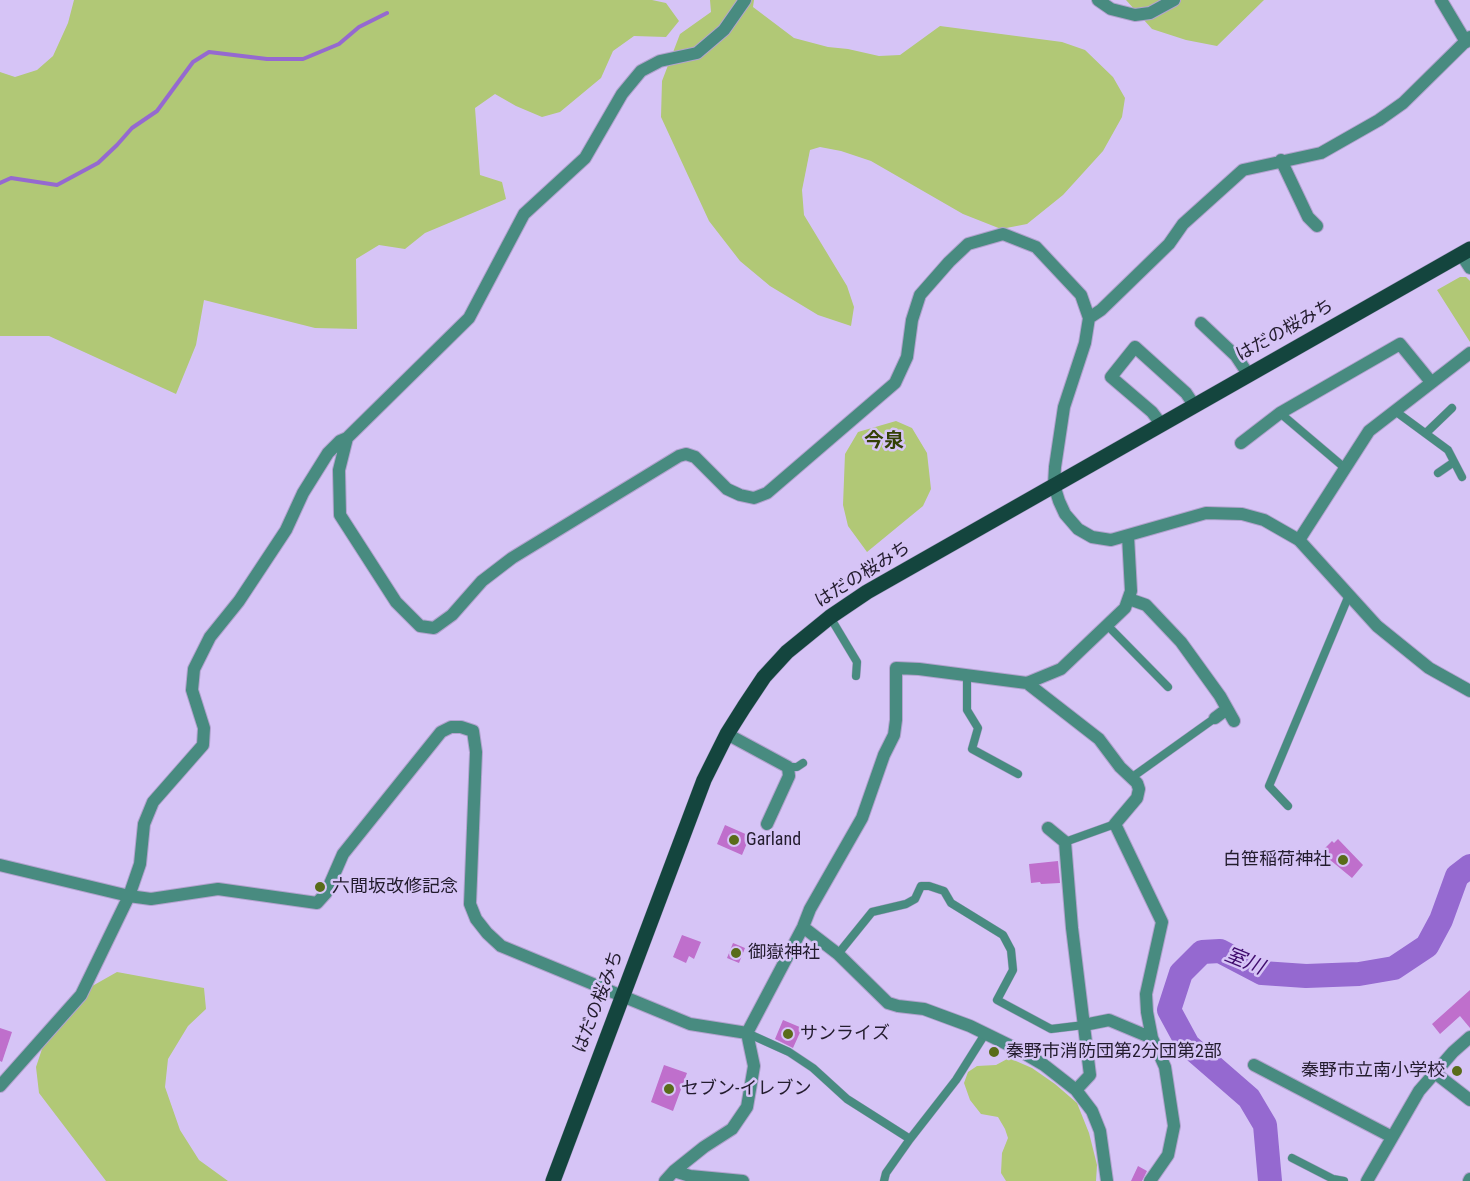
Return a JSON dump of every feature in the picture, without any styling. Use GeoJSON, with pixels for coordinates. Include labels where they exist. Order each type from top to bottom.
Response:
{"type":"FeatureCollection","features":[{"type":"Feature","properties":{"kind":"main road","name":"はだの桜みち"},"geometry":{"type":"LineString","coordinates":[[553,1181],[704,780],[727,734],[764,677],[787,652],[830,616],[867,592],[1465,251]]}},
{"type":"Feature","properties":{"kind":"street"},"geometry":{"type":"LineString","coordinates":[[0,1086],[81,995],[129,896],[140,864],[144,824],[153,802],[203,745],[204,728],[192,690],[194,669],[210,637],[239,601],[286,530],[303,493],[328,453],[340,441],[347,438],[470,318],[524,214],[585,158],[622,94],[641,71],[660,61],[697,53],[724,30],[745,0]]}},
{"type":"Feature","properties":{"kind":"street"},"geometry":{"type":"LineString","coordinates":[[1098,0],[1112,9],[1135,15],[1150,13],[1174,0]]}},
{"type":"Feature","properties":{"kind":"street"},"geometry":{"type":"LineString","coordinates":[[1089,318],[1101,310],[1169,244],[1183,224],[1243,170],[1321,153],[1379,120],[1403,103],[1469,42],[1441,0]]}},
{"type":"Feature","properties":{"kind":"street"},"geometry":{"type":"LineString","coordinates":[[1281,160],[1308,222]]}},
{"type":"Feature","properties":{"kind":"street"},"geometry":{"type":"LineString","coordinates":[[347,438],[339,470],[340,515],[396,602],[420,626],[434,628],[452,615],[482,581],[512,558],[679,456],[686,454],[694,457],[727,489],[734,492],[754,498],[767,493],[896,383],[907,357],[912,320],[920,295],[968,244],[1003,234],[1036,247],[1081,296],[1089,318],[1084,344],[1064,407],[1054,485],[1065,514],[1078,529],[1092,537],[1111,540],[1206,513],[1242,514],[1264,520],[1299,540],[1377,627],[1429,668],[1470,691]]}},
{"type":"Feature","properties":{"kind":"street"},"geometry":{"type":"LineString","coordinates":[[1465,251],[1470,268]]}},
{"type":"Feature","properties":{"kind":"street"},"geometry":{"type":"LineString","coordinates":[[1201,323],[1236,356],[1248,374]]}},
{"type":"Feature","properties":{"kind":"street"},"geometry":{"type":"LineString","coordinates":[[1241,443],[1280,413],[1400,344],[1431,382]]}},
{"type":"Feature","properties":{"kind":"street"},"geometry":{"type":"LineString","coordinates":[[1161,424],[1152,412],[1112,377],[1135,347],[1186,393],[1194,405]]}},
{"type":"Feature","properties":{"kind":"street"},"geometry":{"type":"LineString","coordinates":[[1299,540],[1369,431],[1470,353]]}},
{"type":"Feature","properties":{"kind":"street"},"geometry":{"type":"LineString","coordinates":[[670,1176],[704,1147],[732,1129],[747,1107],[754,1066],[747,1033],[803,927],[810,909],[862,818],[884,755],[894,735],[896,668],[1027,683],[1060,669],[1125,609],[1131,591],[1128,536]]}},
{"type":"Feature","properties":{"kind":"street"},"geometry":{"type":"LineString","coordinates":[[1129,599],[1146,605],[1181,642],[1203,671],[1231,715],[1215,718]]}},
{"type":"Feature","properties":{"kind":"street"},"geometry":{"type":"LineString","coordinates":[[1027,683],[1099,739],[1137,783],[1139,789],[1137,798],[1115,824],[1162,922],[1146,994],[1147,1012],[1152,1038],[1165,1067],[1174,1125],[1168,1155],[1150,1181]]}},
{"type":"Feature","properties":{"kind":"street"},"geometry":{"type":"LineString","coordinates":[[0,866],[129,896],[152,899],[218,889],[317,903],[326,893],[343,854],[441,732],[451,727],[461,727],[473,731],[476,752],[470,904],[487,933],[501,946],[690,1024],[747,1033]]}},
{"type":"Feature","properties":{"kind":"street"},"geometry":{"type":"LineString","coordinates":[[727,734],[788,767],[789,776],[767,824]]}},
{"type":"Feature","properties":{"kind":"street"},"geometry":{"type":"LineString","coordinates":[[1048,828],[1065,842],[1072,928],[1090,1075],[1076,1090]]}},
{"type":"Feature","properties":{"kind":"street"},"geometry":{"type":"LineString","coordinates":[[803,927],[838,954],[888,1003],[924,1009],[960,1022],[1015,1048],[1044,1065],[1076,1090],[1092,1111],[1100,1131],[1107,1181]]}},
{"type":"Feature","properties":{"kind":"street"},"geometry":{"type":"LineString","coordinates":[[1084,1024],[1109,1020],[1152,1038]]}},
{"type":"Feature","properties":{"kind":"street"},"geometry":{"type":"LineString","coordinates":[[1367,1181],[1419,1091],[1453,1052],[1470,1037]]}},
{"type":"Feature","properties":{"kind":"street"},"geometry":{"type":"LineString","coordinates":[[1254,1065],[1392,1137]]}},
{"type":"Feature","properties":{"kind":"street"},"geometry":{"type":"LineString","coordinates":[[1435,1073],[1470,1100]]}},
{"type":"Feature","properties":{"kind":"street"},"geometry":{"type":"LineString","coordinates":[[670,1176],[743,1181]]}},
{"type":"Feature","properties":{"kind":"lane"},"geometry":{"type":"LineString","coordinates":[[1426,433],[1452,408]]}},
{"type":"Feature","properties":{"kind":"lane"},"geometry":{"type":"LineString","coordinates":[[1395,411],[1449,450],[1462,477]]}},
{"type":"Feature","properties":{"kind":"lane"},"geometry":{"type":"LineString","coordinates":[[1280,413],[1346,470]]}},
{"type":"Feature","properties":{"kind":"lane"},"geometry":{"type":"LineString","coordinates":[[1438,473],[1454,462]]}},
{"type":"Feature","properties":{"kind":"lane"},"geometry":{"type":"LineString","coordinates":[[1288,806],[1269,786],[1349,595]]}},
{"type":"Feature","properties":{"kind":"lane"},"geometry":{"type":"LineString","coordinates":[[830,616],[857,662],[856,675]]}},
{"type":"Feature","properties":{"kind":"lane"},"geometry":{"type":"LineString","coordinates":[[1108,626],[1168,687]]}},
{"type":"Feature","properties":{"kind":"lane"},"geometry":{"type":"LineString","coordinates":[[967,676],[967,710],[978,728],[972,749],[1018,774]]}},
{"type":"Feature","properties":{"kind":"lane"},"geometry":{"type":"LineString","coordinates":[[1131,778],[1215,718]]}},
{"type":"Feature","properties":{"kind":"lane"},"geometry":{"type":"LineString","coordinates":[[788,767],[803,764]]}},
{"type":"Feature","properties":{"kind":"lane"},"geometry":{"type":"LineString","coordinates":[[1065,842],[1115,824]]}},
{"type":"Feature","properties":{"kind":"lane"},"geometry":{"type":"LineString","coordinates":[[838,954],[872,912],[906,904],[915,899],[921,885],[928,886],[944,891],[951,903],[1004,935],[1011,950],[1013,970],[997,1000],[1052,1029],[1084,1024]]}},
{"type":"Feature","properties":{"kind":"lane"},"geometry":{"type":"LineString","coordinates":[[747,1033],[789,1052],[813,1068],[847,1099],[910,1139]]}},
{"type":"Feature","properties":{"kind":"lane"},"geometry":{"type":"LineString","coordinates":[[884,1181],[886,1173],[956,1080],[985,1034]]}},
{"type":"Feature","properties":{"kind":"lane"},"geometry":{"type":"LineString","coordinates":[[1292,1158],[1333,1179],[1344,1181]]}},
{"type":"Feature","properties":{"kind":"green space"},"geometry":{"type":"Polygon","coordinates":[[[74,0],[652,0],[666,3],[679,21],[666,37],[634,36],[613,51],[601,78],[560,112],[542,117],[495,94],[475,108],[480,175],[502,182],[506,199],[425,233],[405,249],[379,245],[356,259],[357,329],[315,328],[204,300],[196,345],[176,394],[49,336],[0,336],[0,72],[15,77],[37,70],[53,56],[68,23],[74,0]]]}},
{"type":"Feature","properties":{"kind":"green space"},"geometry":{"type":"Polygon","coordinates":[[[710,0],[754,0],[753,7],[794,38],[879,56],[900,55],[940,26],[1062,42],[1085,50],[1113,77],[1125,98],[1122,117],[1103,151],[1063,195],[1027,224],[1001,229],[963,214],[871,161],[820,147],[810,150],[802,190],[804,215],[847,286],[854,307],[851,326],[818,315],[770,286],[740,261],[709,221],[661,117],[662,81],[680,34],[711,12],[710,0]]]}},
{"type":"Feature","properties":{"kind":"green space"},"geometry":{"type":"Polygon","coordinates":[[[1126,0],[1264,0],[1217,46],[1186,40],[1152,29],[1126,0]]]}},
{"type":"Feature","properties":{"kind":"green space"},"geometry":{"type":"Polygon","coordinates":[[[1460,277],[1466,277],[1470,281],[1470,342],[1437,290],[1460,277]]]}},
{"type":"Feature","properties":{"kind":"green space"},"geometry":{"type":"Polygon","coordinates":[[[896,421],[912,428],[927,453],[931,489],[923,506],[867,552],[848,526],[843,505],[845,454],[858,432],[896,421]]]}},
{"type":"Feature","properties":{"kind":"green space"},"geometry":{"type":"Polygon","coordinates":[[[117,972],[204,988],[206,1009],[188,1026],[168,1059],[165,1087],[180,1130],[199,1160],[228,1181],[106,1181],[39,1093],[36,1067],[44,1043],[87,989],[117,972]]]}},
{"type":"Feature","properties":{"kind":"green space"},"geometry":{"type":"Polygon","coordinates":[[[1009,1058],[1032,1068],[1077,1103],[1089,1133],[1097,1165],[1096,1181],[1006,1181],[1001,1173],[1002,1153],[1008,1138],[1005,1129],[998,1117],[981,1114],[970,1100],[964,1083],[968,1072],[977,1066],[996,1065],[1009,1058]]]}},
{"type":"Feature","properties":{"kind":"building","name":"Garland"},"geometry":{"type":"Polygon","coordinates":[[[725,825],[750,836],[742,855],[717,844],[725,825]]]}},
{"type":"Feature","properties":{"kind":"building","name":"白笹稲荷神社"},"geometry":{"type":"Polygon","coordinates":[[[1338,839],[1363,865],[1352,878],[1324,855],[1328,851],[1325,848],[1338,839]]]}},
{"type":"Feature","properties":{"kind":"building"},"geometry":{"type":"Polygon","coordinates":[[[1058,861],[1060,883],[1031,883],[1029,864],[1058,861]]]}},
{"type":"Feature","properties":{"kind":"building"},"geometry":{"type":"Polygon","coordinates":[[[682,935],[701,942],[694,959],[689,956],[686,963],[673,957],[682,935]]]}},
{"type":"Feature","properties":{"kind":"building","name":"御嶽神社"},"geometry":{"type":"Polygon","coordinates":[[[733,943],[745,948],[739,963],[727,958],[733,943]]]}},
{"type":"Feature","properties":{"kind":"building"},"geometry":{"type":"Polygon","coordinates":[[[1470,990],[1470,1028],[1460,1016],[1440,1034],[1432,1024],[1470,990]]]}},
{"type":"Feature","properties":{"kind":"building","name":"サンライズ"},"geometry":{"type":"Polygon","coordinates":[[[783,1020],[802,1028],[793,1048],[775,1039],[783,1020]]]}},
{"type":"Feature","properties":{"kind":"building"},"geometry":{"type":"Polygon","coordinates":[[[0,1028],[12,1032],[2,1062],[0,1061],[0,1028]]]}},
{"type":"Feature","properties":{"kind":"building","name":"セブン-イレブン"},"geometry":{"type":"Polygon","coordinates":[[[664,1065],[687,1073],[673,1111],[651,1102],[664,1065]]]}},
{"type":"Feature","properties":{"kind":"building"},"geometry":{"type":"Polygon","coordinates":[[[1138,1166],[1147,1171],[1142,1181],[1131,1181],[1138,1166]]]}},
{"type":"Feature","properties":{"kind":"waterway"},"geometry":{"type":"LineString","coordinates":[[0,183],[11,178],[57,185],[98,163],[132,128],[157,111],[193,62],[209,52],[267,59],[303,59],[339,44],[359,27],[387,13]]}},
{"type":"Feature","properties":{"kind":"waterway","name":"室川"},"geometry":{"type":"LineString","coordinates":[[1270,1181],[1265,1125],[1249,1098],[1188,1045],[1169,1010],[1181,973],[1202,952],[1220,951],[1262,973],[1306,976],[1359,974],[1394,968],[1427,946],[1441,920],[1457,876],[1470,866]]}},
{"type":"Feature","properties":{"kind":"place","name":"Garland"},"geometry":{"type":"Point","coordinates":[734,840]}},
{"type":"Feature","properties":{"kind":"place","name":"白笹稲荷神社"},"geometry":{"type":"Point","coordinates":[1343,860]}},
{"type":"Feature","properties":{"kind":"place","name":"六間坂改修記念"},"geometry":{"type":"Point","coordinates":[320,887]}},
{"type":"Feature","properties":{"kind":"place","name":"御嶽神社"},"geometry":{"type":"Point","coordinates":[736,953]}},
{"type":"Feature","properties":{"kind":"place","name":"サンライズ"},"geometry":{"type":"Point","coordinates":[788,1034]}},
{"type":"Feature","properties":{"kind":"place","name":"秦野市消防団第2分団第2部"},"geometry":{"type":"Point","coordinates":[994,1052]}},
{"type":"Feature","properties":{"kind":"place","name":"秦野市立南小学校"},"geometry":{"type":"Point","coordinates":[1457,1071]}},
{"type":"Feature","properties":{"kind":"place","name":"セブン-イレブン"},"geometry":{"type":"Point","coordinates":[669,1089]}},
{"type":"Feature","properties":{"kind":"district","name":"今泉"},"geometry":{"type":"Point","coordinates":[884,442]}}]}
